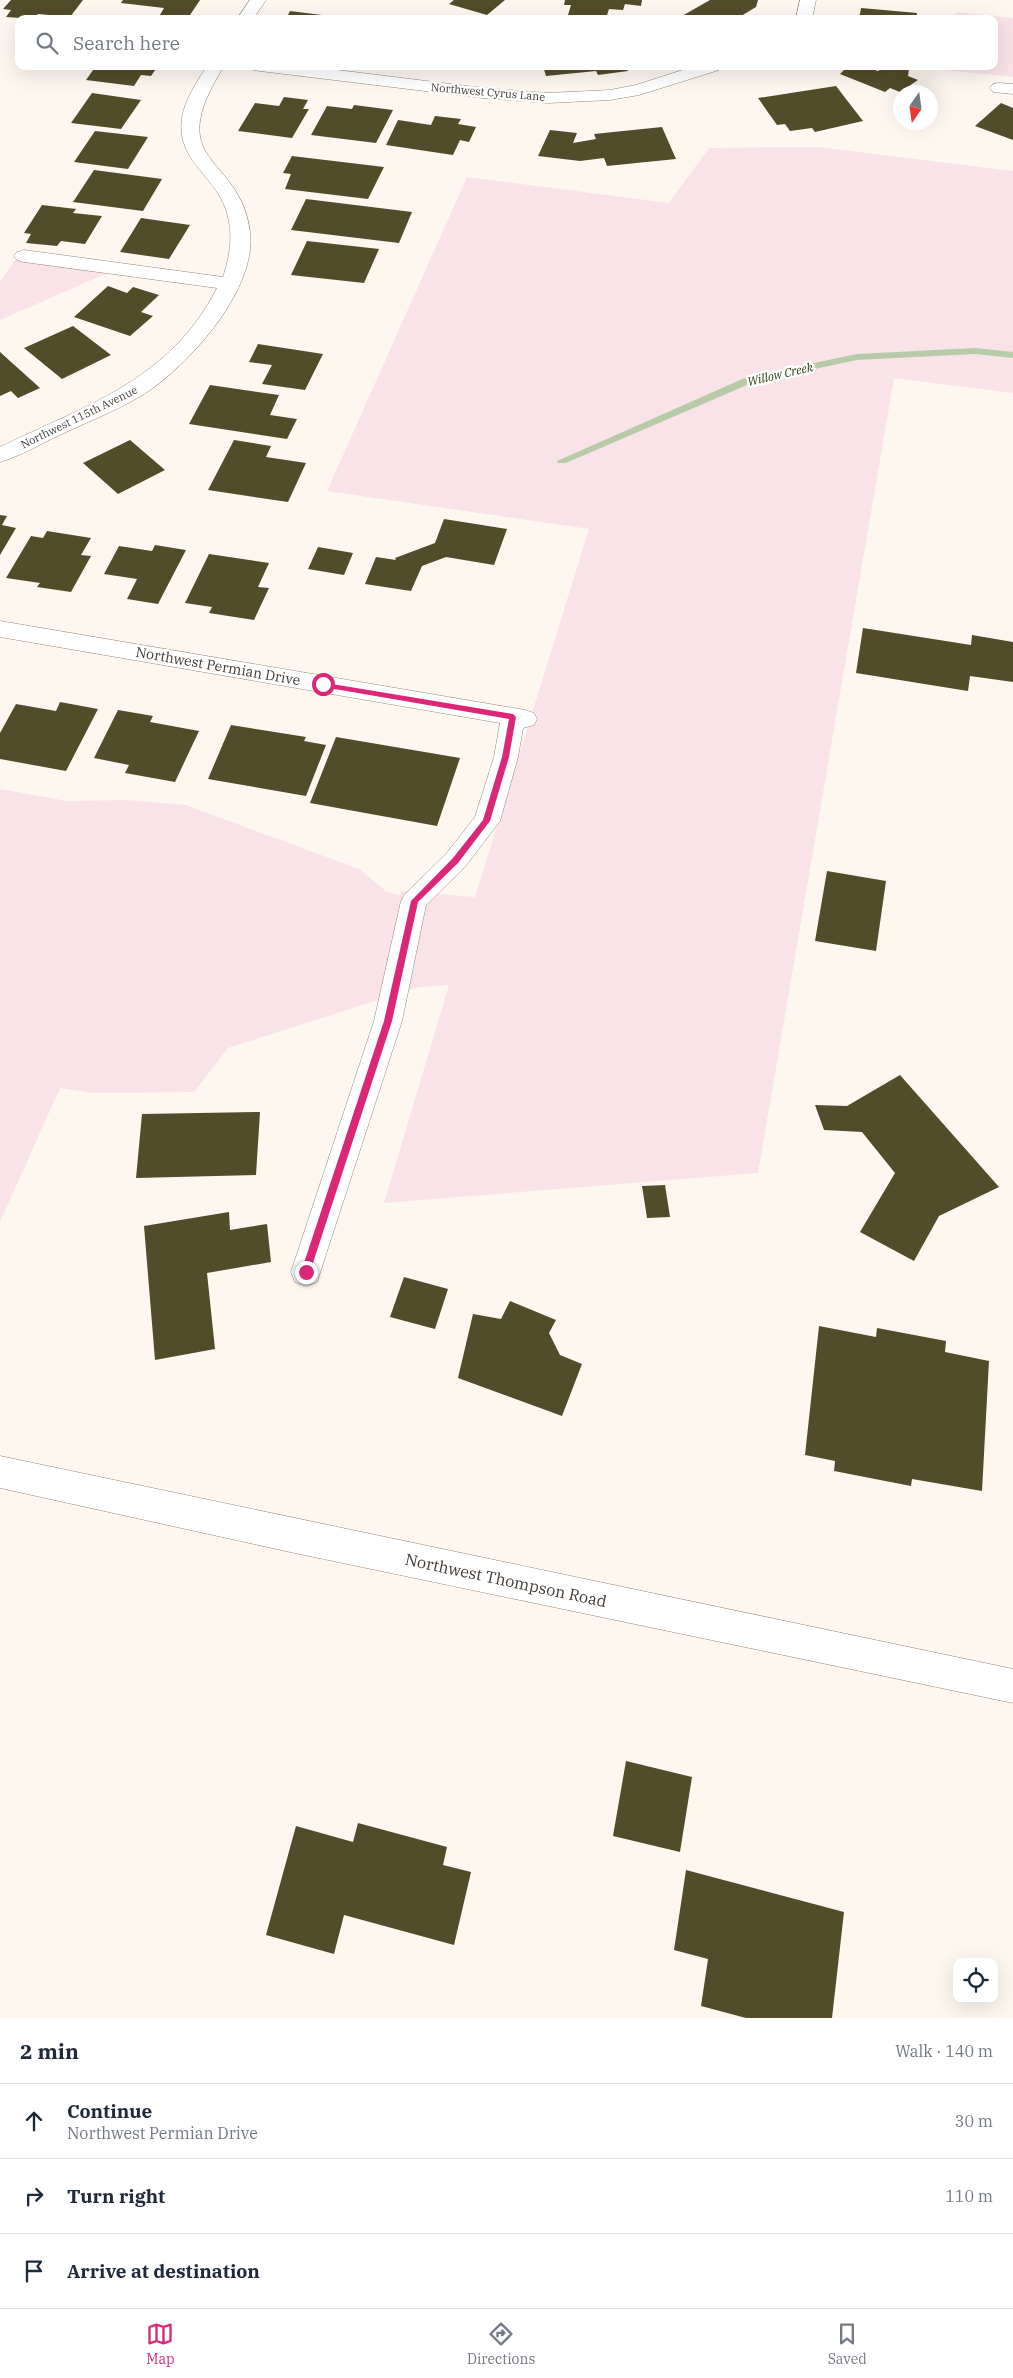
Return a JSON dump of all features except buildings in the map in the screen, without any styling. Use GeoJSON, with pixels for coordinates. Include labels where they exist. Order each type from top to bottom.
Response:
{"type":"FeatureCollection","features":[{"type":"Feature","properties":{"kind":"street"},"geometry":{"type":"LineString","coordinates":[[248,15],[258,0]]}},
{"type":"Feature","properties":{"kind":"street"},"geometry":{"type":"LineString","coordinates":[[805,15],[808,0]]}},
{"type":"Feature","properties":{"kind":"street","name":"Northwest 115th Avenue"},"geometry":{"type":"LineString","coordinates":[[0,455],[143,385],[190,345],[205,326],[229,284],[239,258],[241,239],[238,220],[231,199],[196,155],[190,140],[188,127],[195,101],[214,70]]}},
{"type":"Feature","properties":{"kind":"street","name":"Northwest Cyrus Lane"},"geometry":{"type":"LineString","coordinates":[[292,70],[483,94],[548,98],[610,96],[639,90],[702,70]]}},
{"type":"Feature","properties":{"kind":"street"},"geometry":{"type":"LineString","coordinates":[[24,256],[229,284]]}},
{"type":"Feature","properties":{"kind":"street","name":"Northwest Permian Drive"},"geometry":{"type":"LineString","coordinates":[[0,629],[519,718],[486,821],[455,860],[414,901],[388,1021],[306,1272]]}},
{"type":"Feature","properties":{"kind":"street","name":"Northwest Thompson Road"},"geometry":{"type":"LineString","coordinates":[[0,1472],[290,1536],[1013,1686]]}},
{"type":"Feature","properties":{"kind":"shaded area"},"geometry":{"type":"Polygon","coordinates":[[[956,12],[984,15],[956,15],[956,12]]]}},
{"type":"Feature","properties":{"kind":"shaded area"},"geometry":{"type":"Polygon","coordinates":[[[998,16],[1013,18],[1013,77],[947,70],[998,70],[998,16]]]}},
{"type":"Feature","properties":{"kind":"shaded area"},"geometry":{"type":"Polygon","coordinates":[[[818,147],[1013,171],[1013,393],[894,378],[758,1173],[384,1203],[449,985],[419,987],[228,1048],[194,1092],[93,1093],[60,1088],[0,1222],[0,789],[67,801],[128,800],[186,805],[359,869],[387,892],[399,895],[401,891],[475,897],[589,529],[327,491],[467,177],[669,203],[709,148],[818,147]]]}},
{"type":"Feature","properties":{"kind":"shaded area"},"geometry":{"type":"Polygon","coordinates":[[[15,260],[110,272],[0,320],[0,282],[15,260]]]}},
{"type":"Feature","properties":{"kind":"waterway","name":"Willow Creek"},"geometry":{"type":"LineString","coordinates":[[562,461],[751,379],[857,357],[975,351],[1013,355]]}},
{"type":"Feature","properties":{"kind":"route"},"geometry":{"type":"LineString","coordinates":[[306,1272],[388,1021],[414,901],[455,860],[486,821],[506,757],[513,717],[323,684]]}}]}
